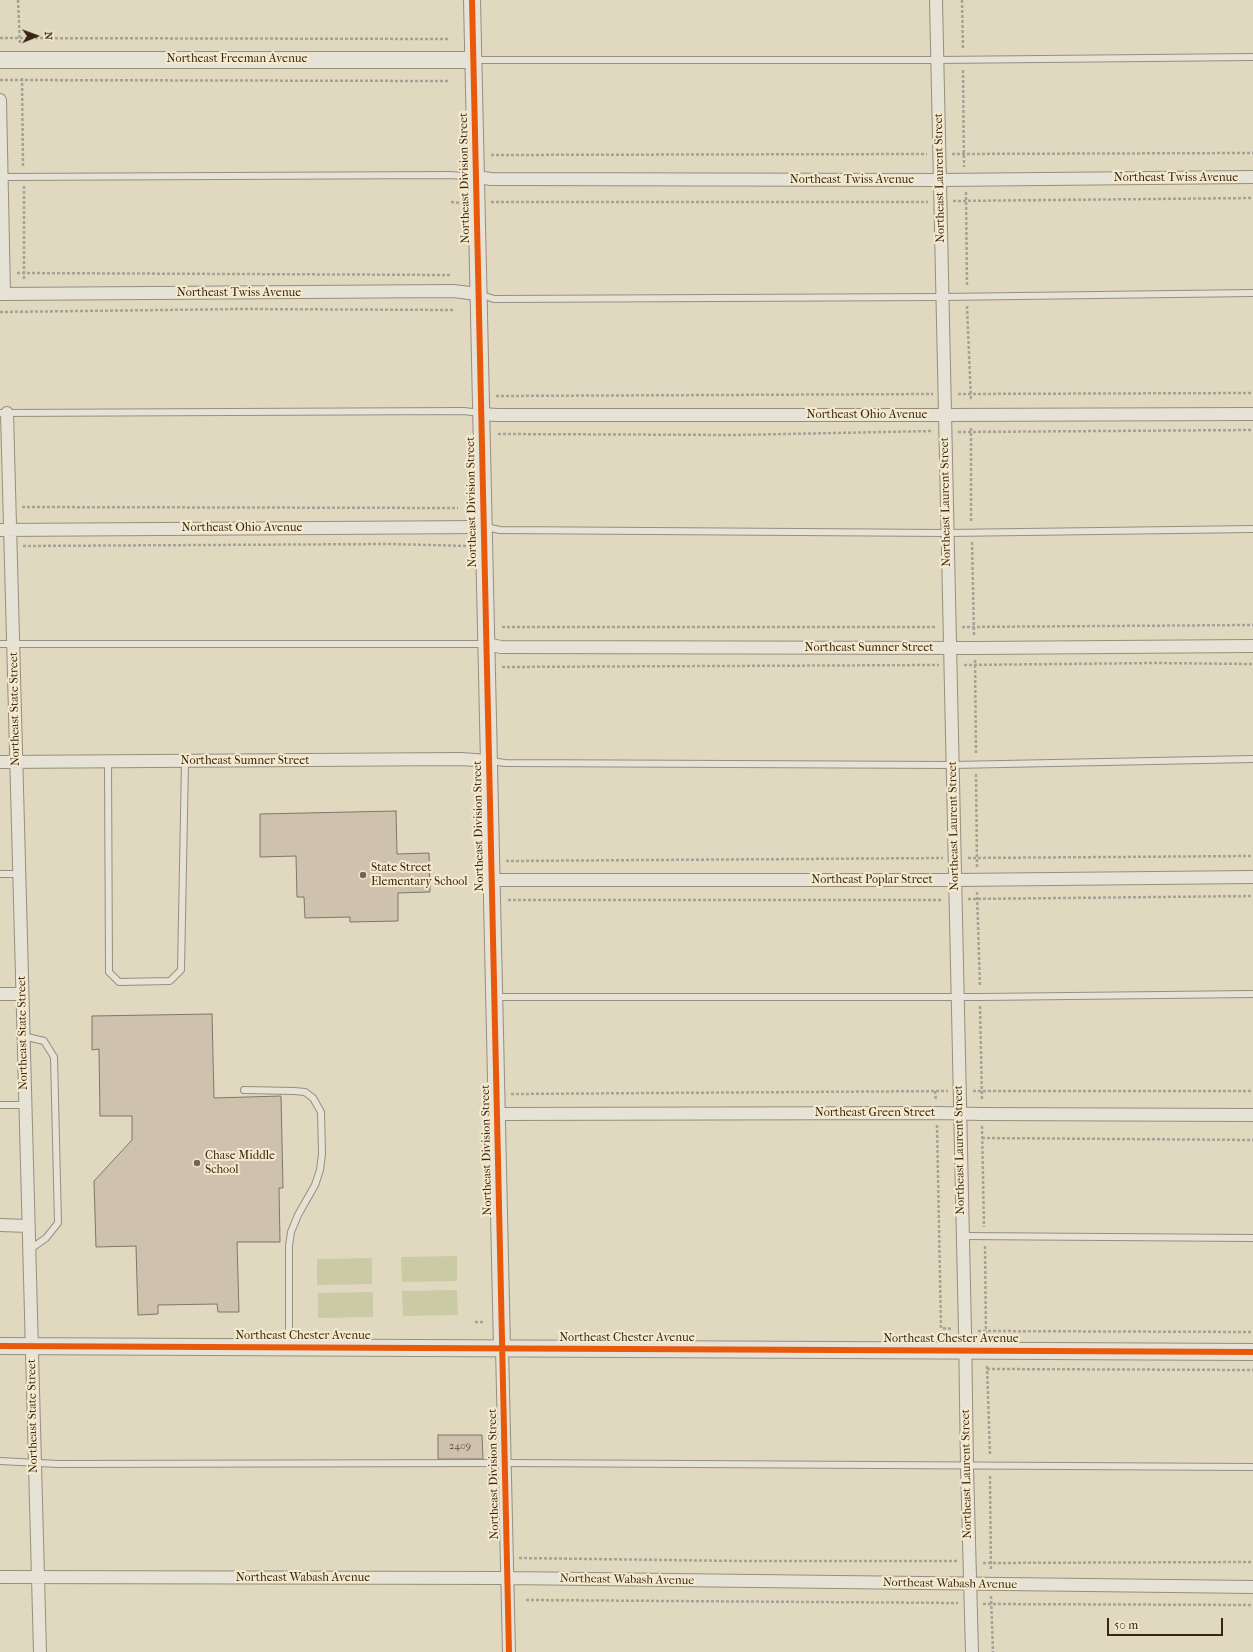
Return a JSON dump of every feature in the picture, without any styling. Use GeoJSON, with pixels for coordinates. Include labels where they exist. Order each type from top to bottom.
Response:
{"type":"FeatureCollection","features":[{"type":"Feature","properties":{"kind":"street","name":"Northeast Division Street"},"geometry":{"type":"LineString","coordinates":[[472,0],[509,1652]]}},
{"type":"Feature","properties":{"kind":"street","name":"Northeast Laurent Street"},"geometry":{"type":"LineString","coordinates":[[936,0],[944,416],[955,858],[959,1114],[965,1331],[969,1585],[972,1652]]}},
{"type":"Feature","properties":{"kind":"street","name":"Northeast Freeman Avenue"},"geometry":{"type":"LineString","coordinates":[[0,60],[473,60]]}},
{"type":"Feature","properties":{"kind":"street"},"geometry":{"type":"LineString","coordinates":[[0,100],[4,273],[2,294]]}},
{"type":"Feature","properties":{"kind":"street","name":"Northeast Twiss Avenue"},"geometry":{"type":"LineString","coordinates":[[476,177],[491,179],[940,180],[1253,177]]}},
{"type":"Feature","properties":{"kind":"street","name":"Northeast Twiss Avenue"},"geometry":{"type":"LineString","coordinates":[[2,294],[453,291],[478,294]]}},
{"type":"Feature","properties":{"kind":"street","name":"Northeast State Street"},"geometry":{"type":"LineString","coordinates":[[4,413],[10,507],[5,530],[11,546],[40,1652]]}},
{"type":"Feature","properties":{"kind":"street","name":"Northeast Ohio Avenue"},"geometry":{"type":"LineString","coordinates":[[481,414],[944,416],[1253,414]]}},
{"type":"Feature","properties":{"kind":"street","name":"Northeast Ohio Avenue"},"geometry":{"type":"LineString","coordinates":[[5,530],[484,526]]}},
{"type":"Feature","properties":{"kind":"street","name":"Northeast Sumner Street"},"geometry":{"type":"LineString","coordinates":[[486,644],[501,647],[975,648],[1253,646]]}},
{"type":"Feature","properties":{"kind":"street","name":"Northeast Sumner Street"},"geometry":{"type":"LineString","coordinates":[[0,762],[185,762],[461,759],[489,761]]}},
{"type":"Feature","properties":{"kind":"street","name":"Northeast Poplar Street"},"geometry":{"type":"LineString","coordinates":[[492,880],[977,880],[1253,877]]}},
{"type":"Feature","properties":{"kind":"street"},"geometry":{"type":"LineString","coordinates":[[0,994],[22,994]]}},
{"type":"Feature","properties":{"kind":"street","name":"Northeast Green Street"},"geometry":{"type":"LineString","coordinates":[[497,1114],[1253,1114]]}},
{"type":"Feature","properties":{"kind":"street"},"geometry":{"type":"LineString","coordinates":[[0,1225],[28,1226]]}},
{"type":"Feature","properties":{"kind":"street","name":"Northeast Chester Avenue"},"geometry":{"type":"LineString","coordinates":[[0,1346],[1253,1352]]}},
{"type":"Feature","properties":{"kind":"street","name":"Northeast Wabash Avenue"},"geometry":{"type":"LineString","coordinates":[[0,1577],[507,1578],[969,1585],[1253,1587]]}},
{"type":"Feature","properties":{"kind":"lane"},"geometry":{"type":"LineString","coordinates":[[473,60],[963,60],[1253,57]]}},
{"type":"Feature","properties":{"kind":"lane"},"geometry":{"type":"LineString","coordinates":[[1,177],[450,175],[476,177]]}},
{"type":"Feature","properties":{"kind":"lane"},"geometry":{"type":"LineString","coordinates":[[478,294],[494,299],[967,297],[1253,293]]}},
{"type":"Feature","properties":{"kind":"lane"},"geometry":{"type":"LineString","coordinates":[[4,413],[464,411],[481,414]]}},
{"type":"Feature","properties":{"kind":"lane"},"geometry":{"type":"LineString","coordinates":[[484,526],[500,530],[947,533],[1253,529]]}},
{"type":"Feature","properties":{"kind":"lane"},"geometry":{"type":"LineString","coordinates":[[0,644],[486,644]]}},
{"type":"Feature","properties":{"kind":"lane"},"geometry":{"type":"LineString","coordinates":[[489,761],[505,763],[976,765],[1253,759]]}},
{"type":"Feature","properties":{"kind":"lane"},"geometry":{"type":"LineString","coordinates":[[108,762],[108,972],[119,982],[170,981],[181,970],[185,762]]}},
{"type":"Feature","properties":{"kind":"lane"},"geometry":{"type":"LineString","coordinates":[[0,874],[19,874]]}},
{"type":"Feature","properties":{"kind":"lane"},"geometry":{"type":"LineString","coordinates":[[494,997],[980,997],[1253,994]]}},
{"type":"Feature","properties":{"kind":"lane"},"geometry":{"type":"LineString","coordinates":[[24,1036],[44,1041],[54,1057],[58,1223],[46,1238],[29,1250]]}},
{"type":"Feature","properties":{"kind":"lane"},"geometry":{"type":"LineString","coordinates":[[244,1090],[305,1092],[313,1098],[321,1112],[322,1154],[320,1170],[315,1186],[298,1215],[291,1232],[289,1246],[289,1347]]}},
{"type":"Feature","properties":{"kind":"lane"},"geometry":{"type":"LineString","coordinates":[[0,1105],[25,1105]]}},
{"type":"Feature","properties":{"kind":"lane"},"geometry":{"type":"LineString","coordinates":[[962,1236],[1253,1238]]}},
{"type":"Feature","properties":{"kind":"lane"},"geometry":{"type":"LineString","coordinates":[[0,1461],[58,1464],[504,1463],[1253,1467]]}},
{"type":"Feature","properties":{"kind":"path"},"geometry":{"type":"LineString","coordinates":[[18,0],[22,79],[24,177],[23,274],[28,312]]}},
{"type":"Feature","properties":{"kind":"path"},"geometry":{"type":"LineString","coordinates":[[962,0],[967,297],[971,394],[972,626],[975,648],[978,859],[977,898],[993,1652]]}},
{"type":"Feature","properties":{"kind":"path"},"geometry":{"type":"LineString","coordinates":[[0,38],[448,39]]}},
{"type":"Feature","properties":{"kind":"path"},"geometry":{"type":"LineString","coordinates":[[0,80],[448,81]]}},
{"type":"Feature","properties":{"kind":"path"},"geometry":{"type":"LineString","coordinates":[[491,155],[964,153],[1253,154]]}},
{"type":"Feature","properties":{"kind":"path"},"geometry":{"type":"LineString","coordinates":[[451,202],[940,202],[966,200],[1253,198]]}},
{"type":"Feature","properties":{"kind":"path"},"geometry":{"type":"LineString","coordinates":[[4,273],[452,275]]}},
{"type":"Feature","properties":{"kind":"path"},"geometry":{"type":"LineString","coordinates":[[0,312],[241,309],[453,310]]}},
{"type":"Feature","properties":{"kind":"path"},"geometry":{"type":"LineString","coordinates":[[496,396],[1253,393]]}},
{"type":"Feature","properties":{"kind":"path"},"geometry":{"type":"LineString","coordinates":[[498,434],[736,435],[945,431],[970,433],[1253,430]]}},
{"type":"Feature","properties":{"kind":"path"},"geometry":{"type":"LineString","coordinates":[[10,507],[458,508]]}},
{"type":"Feature","properties":{"kind":"path"},"geometry":{"type":"LineString","coordinates":[[11,546],[374,544],[484,546]]}},
{"type":"Feature","properties":{"kind":"path"},"geometry":{"type":"LineString","coordinates":[[502,627],[1253,625]]}},
{"type":"Feature","properties":{"kind":"path"},"geometry":{"type":"LineString","coordinates":[[502,667],[975,666],[1155,663],[1253,664]]}},
{"type":"Feature","properties":{"kind":"path"},"geometry":{"type":"LineString","coordinates":[[499,861],[1253,856]]}},
{"type":"Feature","properties":{"kind":"path"},"geometry":{"type":"LineString","coordinates":[[507,900],[955,900],[977,898],[1253,896]]}},
{"type":"Feature","properties":{"kind":"path"},"geometry":{"type":"LineString","coordinates":[[935,1091],[937,1113],[941,1328],[965,1331],[1253,1332]]}},
{"type":"Feature","properties":{"kind":"path"},"geometry":{"type":"LineString","coordinates":[[510,1094],[744,1094],[935,1091],[1253,1091]]}},
{"type":"Feature","properties":{"kind":"path"},"geometry":{"type":"LineString","coordinates":[[982,1138],[1253,1140]]}},
{"type":"Feature","properties":{"kind":"path"},"geometry":{"type":"LineString","coordinates":[[475,1322],[483,1322]]}},
{"type":"Feature","properties":{"kind":"path"},"geometry":{"type":"LineString","coordinates":[[987,1369],[1253,1370]]}},
{"type":"Feature","properties":{"kind":"path"},"geometry":{"type":"LineString","coordinates":[[516,1558],[739,1561],[969,1561],[991,1564],[1144,1561],[1253,1562]]}},
{"type":"Feature","properties":{"kind":"path"},"geometry":{"type":"LineString","coordinates":[[526,1600],[1253,1605]]}},
{"type":"Feature","properties":{"kind":"green space"},"geometry":{"type":"Polygon","coordinates":[[[457,1256],[457,1281],[402,1282],[401,1257],[457,1256]]]}},
{"type":"Feature","properties":{"kind":"green space"},"geometry":{"type":"Polygon","coordinates":[[[372,1258],[372,1284],[317,1285],[317,1259],[372,1258]]]}},
{"type":"Feature","properties":{"kind":"green space"},"geometry":{"type":"Polygon","coordinates":[[[457,1290],[458,1315],[403,1316],[402,1291],[457,1290]]]}},
{"type":"Feature","properties":{"kind":"green space"},"geometry":{"type":"Polygon","coordinates":[[[373,1292],[373,1317],[318,1318],[318,1293],[373,1292]]]}},
{"type":"Feature","properties":{"kind":"building","name":"State Street Elementary School"},"geometry":{"type":"Polygon","coordinates":[[[396,811],[397,854],[429,853],[430,892],[398,893],[398,921],[350,922],[350,917],[305,918],[304,897],[297,897],[296,856],[260,857],[260,814],[396,811]]]}},
{"type":"Feature","properties":{"kind":"building","name":"Chase Middle School"},"geometry":{"type":"Polygon","coordinates":[[[212,1014],[214,1098],[281,1096],[283,1188],[279,1188],[280,1242],[237,1242],[239,1312],[218,1312],[217,1304],[158,1305],[158,1314],[138,1315],[136,1246],[96,1247],[94,1181],[132,1140],[132,1116],[100,1116],[99,1049],[92,1050],[92,1016],[212,1014]]]}},
{"type":"Feature","properties":{"kind":"building"},"geometry":{"type":"Polygon","coordinates":[[[438,1435],[482,1435],[483,1459],[438,1459],[438,1435]]]}},
{"type":"Feature","properties":{"kind":"cycle path"},"geometry":{"type":"LineString","coordinates":[[472,0],[509,1652]]}},
{"type":"Feature","properties":{"kind":"cycle path"},"geometry":{"type":"LineString","coordinates":[[0,1346],[1253,1352]]}},
{"type":"Feature","properties":{"kind":"place","name":"State Street Elementary School"},"geometry":{"type":"Point","coordinates":[363,875]}},
{"type":"Feature","properties":{"kind":"place","name":"Chase Middle School"},"geometry":{"type":"Point","coordinates":[197,1163]}}]}
